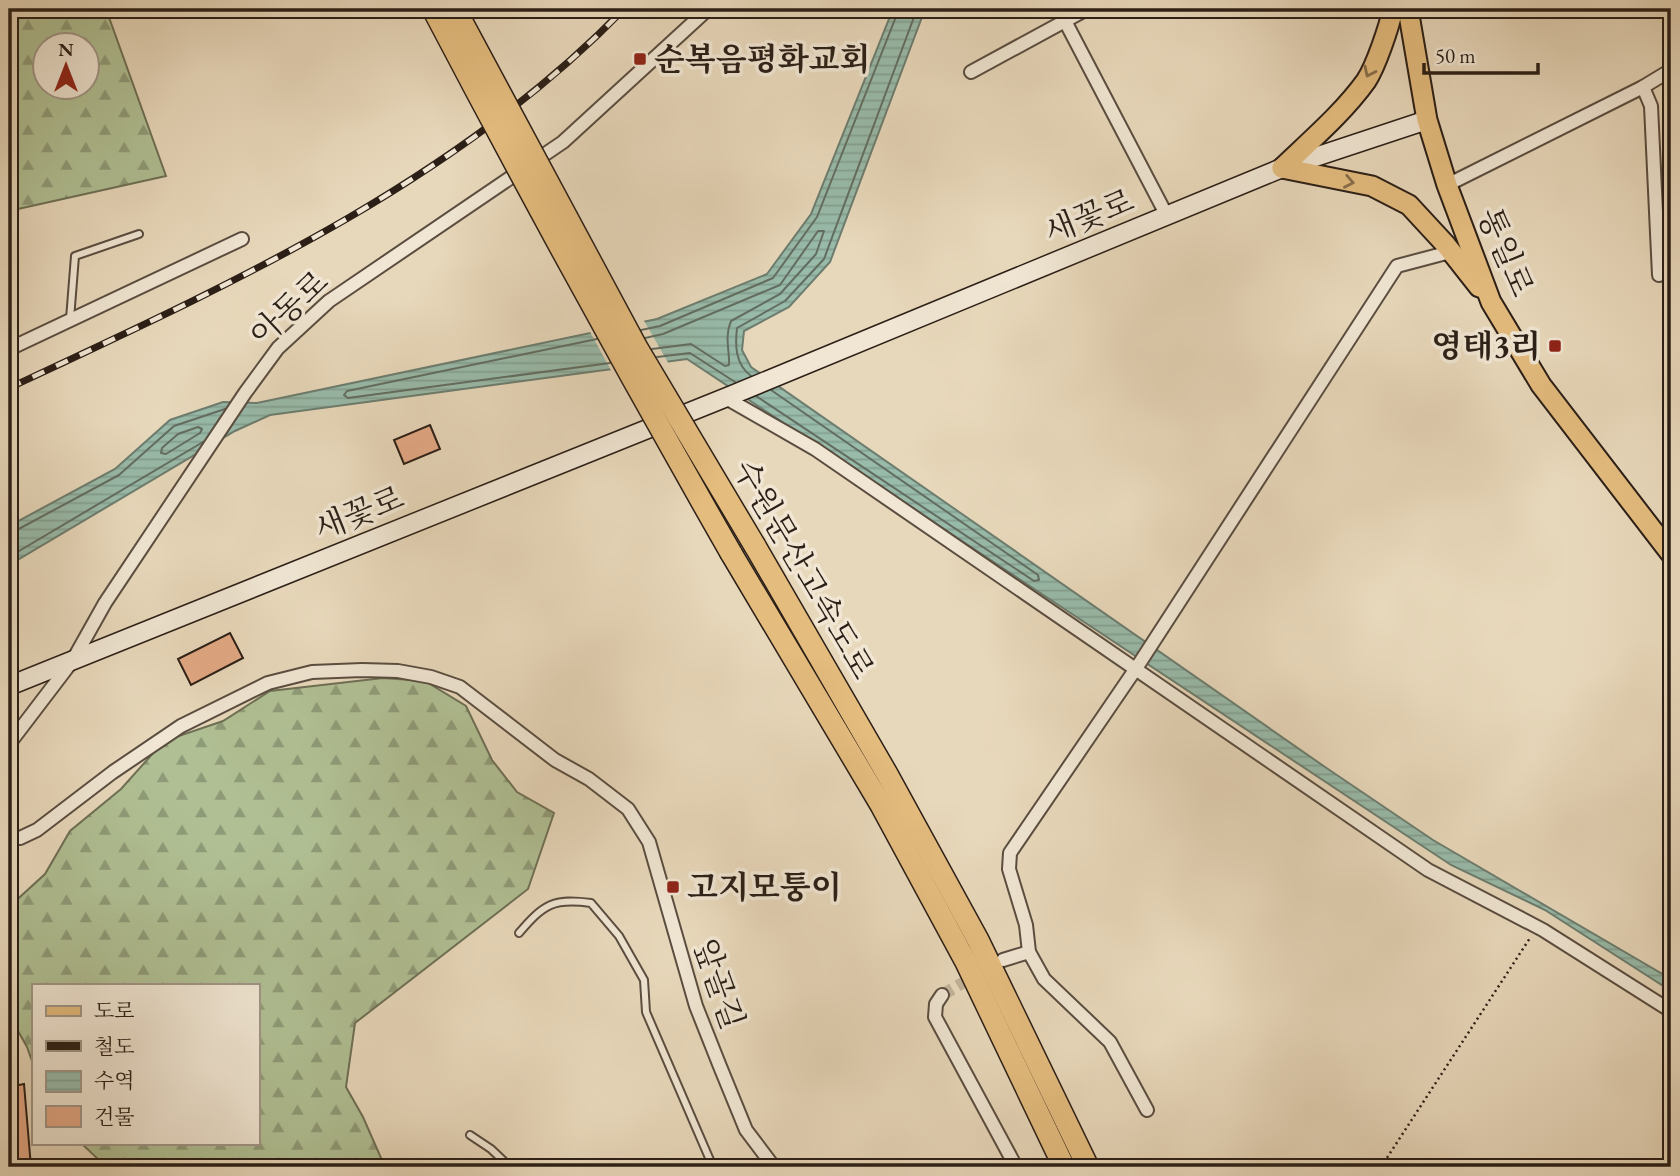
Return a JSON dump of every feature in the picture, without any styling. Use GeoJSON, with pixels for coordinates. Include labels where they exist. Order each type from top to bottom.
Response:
{"type":"FeatureCollection","features":[{"type":"Feature","properties":{"kind":"highway","name":"수원문산고속도로"},"geometry":{"type":"LineString","coordinates":[[433,9],[592,308],[732,553],[881,805],[953,938],[1064,1167]]}},
{"type":"Feature","properties":{"kind":"highway","name":"수원문산고속도로"},"geometry":{"type":"LineString","coordinates":[[455,9],[630,336],[887,774],[978,940],[1037,1058],[1087,1167]]}},
{"type":"Feature","properties":{"kind":"main road"},"geometry":{"type":"LineString","coordinates":[[1282,169],[1336,115],[1366,80],[1393,9]]}},
{"type":"Feature","properties":{"kind":"main road","name":"통일로"},"geometry":{"type":"LineString","coordinates":[[1408,9],[1427,120],[1447,185],[1491,302],[1541,385],[1671,554]]}},
{"type":"Feature","properties":{"kind":"main road"},"geometry":{"type":"LineString","coordinates":[[1282,169],[1372,187],[1409,205],[1491,302]]}},
{"type":"Feature","properties":{"kind":"street","name":"아동로"},"geometry":{"type":"LineString","coordinates":[[9,744],[73,660],[105,603],[278,348],[329,301],[563,142],[708,9]]}},
{"type":"Feature","properties":{"kind":"street"},"geometry":{"type":"LineString","coordinates":[[971,72],[1087,9]]}},
{"type":"Feature","properties":{"kind":"street"},"geometry":{"type":"LineString","coordinates":[[1065,21],[1167,216]]}},
{"type":"Feature","properties":{"kind":"street"},"geometry":{"type":"LineString","coordinates":[[1447,185],[1643,87],[1671,70]]}},
{"type":"Feature","properties":{"kind":"street"},"geometry":{"type":"LineString","coordinates":[[1643,87],[1651,106],[1659,275]]}},
{"type":"Feature","properties":{"kind":"street","name":"새꽃로"},"geometry":{"type":"LineString","coordinates":[[9,686],[729,396],[1282,169],[1427,120]]}},
{"type":"Feature","properties":{"kind":"street"},"geometry":{"type":"LineString","coordinates":[[9,349],[242,239]]}},
{"type":"Feature","properties":{"kind":"street"},"geometry":{"type":"LineString","coordinates":[[1147,1110],[1110,1042],[1044,979],[1030,952],[1026,925],[1009,869],[1010,853],[1137,667],[1397,267],[1450,252]]}},
{"type":"Feature","properties":{"kind":"street"},"geometry":{"type":"LineString","coordinates":[[729,396],[816,449],[1137,667],[1428,870],[1537,927],[1671,1011]]}},
{"type":"Feature","properties":{"kind":"street","name":"앞골길"},"geometry":{"type":"LineString","coordinates":[[9,838],[20,838],[37,830],[113,772],[181,726],[268,683],[312,672],[362,670],[409,673],[460,687],[555,760],[589,779],[628,809],[649,842],[696,1006],[719,1064],[746,1130],[774,1167]]}},
{"type":"Feature","properties":{"kind":"street"},"geometry":{"type":"LineString","coordinates":[[1003,960],[1030,952]]}},
{"type":"Feature","properties":{"kind":"street"},"geometry":{"type":"LineString","coordinates":[[942,995],[936,1004],[935,1017],[1016,1167]]}},
{"type":"Feature","properties":{"kind":"lane"},"geometry":{"type":"LineString","coordinates":[[70,320],[75,256],[139,234]]}},
{"type":"Feature","properties":{"kind":"lane"},"geometry":{"type":"LineString","coordinates":[[519,933],[538,911],[565,900],[591,903],[619,936],[644,980],[646,1012],[713,1167]]}},
{"type":"Feature","properties":{"kind":"lane"},"geometry":{"type":"LineString","coordinates":[[470,1135],[491,1149],[510,1167]]}},
{"type":"Feature","properties":{"kind":"path"},"geometry":{"type":"LineString","coordinates":[[1381,1167],[1537,927]]}},
{"type":"Feature","properties":{"kind":"green space"},"geometry":{"type":"Polygon","coordinates":[[[9,9],[106,9],[166,176],[9,211],[9,9]]]}},
{"type":"Feature","properties":{"kind":"green space"},"geometry":{"type":"Polygon","coordinates":[[[383,678],[425,681],[466,706],[492,760],[517,792],[554,813],[528,889],[355,1023],[346,1087],[363,1117],[385,1167],[103,1167],[82,1144],[259,1144],[259,984],[32,984],[32,1061],[9,1015],[9,907],[45,874],[70,831],[121,789],[164,741],[223,721],[270,691],[383,678]]]}},
{"type":"Feature","properties":{"kind":"water"},"geometry":{"type":"Polygon","coordinates":[[[893,9],[925,9],[830,262],[789,307],[744,331],[742,350],[751,367],[1433,840],[1671,979],[1671,991],[1545,910],[1451,865],[687,359],[270,415],[235,431],[9,565],[9,526],[115,469],[170,420],[223,402],[257,403],[657,319],[767,274],[811,214],[893,9]]]}},
{"type":"Feature","properties":{"kind":"pier"},"geometry":{"type":"Polygon","coordinates":[[[643,319],[670,366],[613,374],[589,330],[643,319]]]}},
{"type":"Feature","properties":{"kind":"building"},"geometry":{"type":"Polygon","coordinates":[[[430,425],[440,449],[404,464],[394,440],[430,425]]]}},
{"type":"Feature","properties":{"kind":"building"},"geometry":{"type":"Polygon","coordinates":[[[230,633],[243,658],[191,685],[178,659],[230,633]]]}},
{"type":"Feature","properties":{"kind":"building"},"geometry":{"type":"Polygon","coordinates":[[[24,1084],[31,1167],[9,1167],[9,1087],[24,1084]]]}},
{"type":"Feature","properties":{"kind":"tunnel"},"geometry":{"type":"LineString","coordinates":[[942,995],[978,974]]}},
{"type":"Feature","properties":{"kind":"railway"},"geometry":{"type":"LineString","coordinates":[[9,388],[255,269],[335,226],[412,179],[487,128],[558,71],[624,9]]}},
{"type":"Feature","properties":{"kind":"place","name":"순복음평화교회"},"geometry":{"type":"Point","coordinates":[640,59]}},
{"type":"Feature","properties":{"kind":"place","name":"영태3리"},"geometry":{"type":"Point","coordinates":[1555,346]}},
{"type":"Feature","properties":{"kind":"place","name":"고지모퉁이"},"geometry":{"type":"Point","coordinates":[673,887]}}]}
